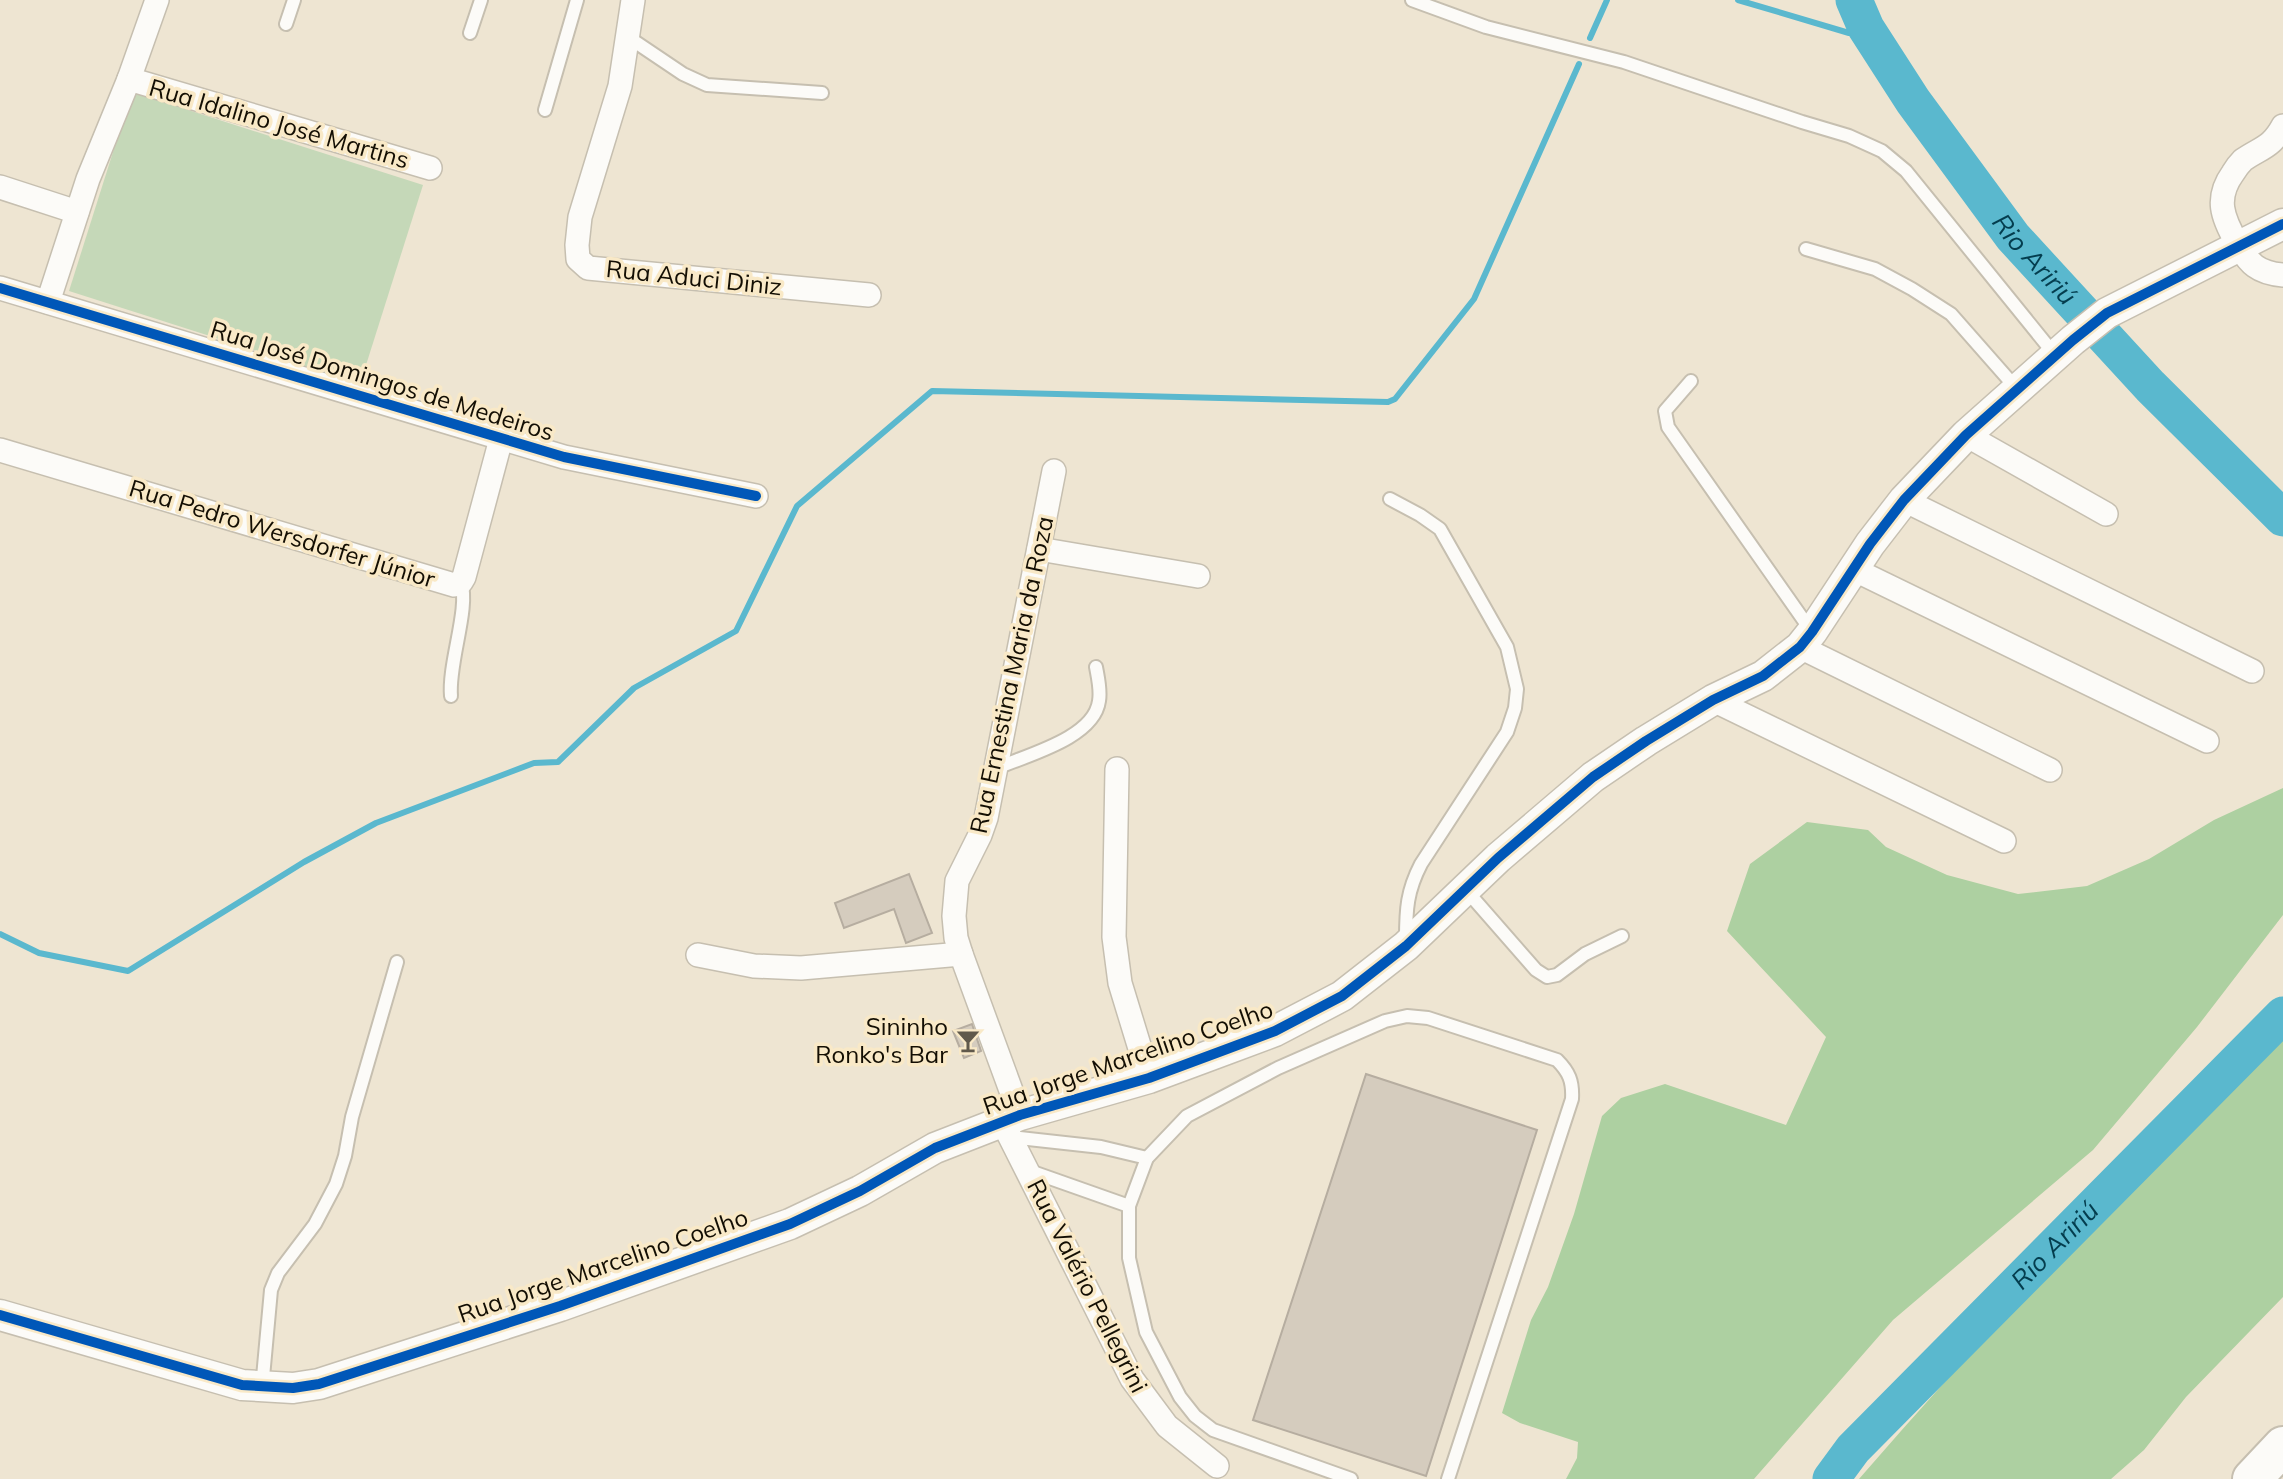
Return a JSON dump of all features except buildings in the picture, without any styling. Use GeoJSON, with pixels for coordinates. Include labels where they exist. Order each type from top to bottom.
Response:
{"type":"FeatureCollection","features":[{"type":"Feature","properties":{"kind":"highway"},"geometry":{"type":"LineString","coordinates":[[2252,1479],[2283,1446]]}},
{"type":"Feature","properties":{"kind":"street","name":"Rua Aduci Diniz"},"geometry":{"type":"LineString","coordinates":[[633,0],[620,86],[580,217],[578,259],[588,268],[869,295]]}},
{"type":"Feature","properties":{"kind":"street"},"geometry":{"type":"LineString","coordinates":[[48,302],[98,152],[129,79],[150,2]]}},
{"type":"Feature","properties":{"kind":"street","name":"Rua Idalino José Martins"},"geometry":{"type":"LineString","coordinates":[[129,79],[429,168]]}},
{"type":"Feature","properties":{"kind":"street"},"geometry":{"type":"LineString","coordinates":[[2283,126],[2275,141],[2240,162],[2224,186],[2221,198],[2231,232],[2250,264],[2272,274],[2283,275]]}},
{"type":"Feature","properties":{"kind":"street"},"geometry":{"type":"LineString","coordinates":[[0,187],[77,212]]}},
{"type":"Feature","properties":{"kind":"street","name":"Rua Jorge Marcelino Coelho"},"geometry":{"type":"LineString","coordinates":[[0,1315],[222,1381],[262,1388],[318,1384],[572,1302],[790,1224],[860,1191],[935,1148],[1149,1078],[1275,1031],[1315,1012],[1342,996],[1406,946],[1498,858],[1592,777],[1713,700],[1763,676],[1806,640],[1853,569],[1904,500],[1966,435],[2064,348],[2107,313],[2283,224]]}},
{"type":"Feature","properties":{"kind":"street","name":"Rua José Domingos de Medeiros"},"geometry":{"type":"LineString","coordinates":[[0,288],[564,457],[756,496]]}},
{"type":"Feature","properties":{"kind":"street"},"geometry":{"type":"LineString","coordinates":[[1966,435],[2106,514]]}},
{"type":"Feature","properties":{"kind":"street","name":"Rua Pedro Wersdorfer Júnior"},"geometry":{"type":"LineString","coordinates":[[0,450],[454,585],[461,582],[501,439]]}},
{"type":"Feature","properties":{"kind":"street","name":"Rua Ernestina Maria da Roza"},"geometry":{"type":"LineString","coordinates":[[1011,1125],[956,938],[954,916],[957,881],[981,835],[997,768],[1054,471]]}},
{"type":"Feature","properties":{"kind":"street"},"geometry":{"type":"LineString","coordinates":[[1904,500],[2252,671]]}},
{"type":"Feature","properties":{"kind":"street"},"geometry":{"type":"LineString","coordinates":[[1039,548],[1198,576]]}},
{"type":"Feature","properties":{"kind":"street"},"geometry":{"type":"LineString","coordinates":[[1853,569],[2207,741]]}},
{"type":"Feature","properties":{"kind":"street"},"geometry":{"type":"LineString","coordinates":[[1806,640],[2050,770]]}},
{"type":"Feature","properties":{"kind":"street"},"geometry":{"type":"LineString","coordinates":[[1713,700],[2004,841]]}},
{"type":"Feature","properties":{"kind":"street"},"geometry":{"type":"LineString","coordinates":[[1117,769],[1114,937],[1120,983],[1149,1078]]}},
{"type":"Feature","properties":{"kind":"street"},"geometry":{"type":"LineString","coordinates":[[698,954],[754,966],[802,968],[961,954]]}},
{"type":"Feature","properties":{"kind":"street","name":"Rua Valério Pellegrini"},"geometry":{"type":"LineString","coordinates":[[1011,1125],[1027,1170],[1132,1379],[1167,1426],[1217,1466]]}},
{"type":"Feature","properties":{"kind":"lane"},"geometry":{"type":"LineString","coordinates":[[286,24],[294,0]]}},
{"type":"Feature","properties":{"kind":"lane"},"geometry":{"type":"LineString","coordinates":[[470,33],[481,0]]}},
{"type":"Feature","properties":{"kind":"lane"},"geometry":{"type":"LineString","coordinates":[[545,110],[577,0]]}},
{"type":"Feature","properties":{"kind":"lane"},"geometry":{"type":"LineString","coordinates":[[1412,0],[1486,27],[1624,62],[1849,136],[1882,151],[1906,171],[2064,348]]}},
{"type":"Feature","properties":{"kind":"lane"},"geometry":{"type":"LineString","coordinates":[[628,37],[683,74],[707,85],[822,93]]}},
{"type":"Feature","properties":{"kind":"lane"},"geometry":{"type":"LineString","coordinates":[[1807,249],[1875,269],[1951,314],[2018,390]]}},
{"type":"Feature","properties":{"kind":"lane"},"geometry":{"type":"LineString","coordinates":[[1691,381],[1665,411],[1668,428],[1806,640]]}},
{"type":"Feature","properties":{"kind":"lane"},"geometry":{"type":"LineString","coordinates":[[1390,499],[1440,529],[1507,648],[1517,690],[1515,708],[1507,732],[1421,864],[1411,884],[1406,905],[1406,946]]}},
{"type":"Feature","properties":{"kind":"lane"},"geometry":{"type":"LineString","coordinates":[[451,696],[449,680],[464,598],[461,582]]}},
{"type":"Feature","properties":{"kind":"lane"},"geometry":{"type":"LineString","coordinates":[[997,768],[1074,735],[1087,725],[1095,715],[1099,701],[1096,667]]}},
{"type":"Feature","properties":{"kind":"lane"},"geometry":{"type":"LineString","coordinates":[[1466,891],[1536,970],[1547,977],[1558,975],[1591,950],[1622,936]]}},
{"type":"Feature","properties":{"kind":"lane"},"geometry":{"type":"LineString","coordinates":[[262,1388],[271,1290],[278,1273],[315,1224],[336,1184],[345,1156],[352,1117],[397,962]]}},
{"type":"Feature","properties":{"kind":"lane"},"geometry":{"type":"LineString","coordinates":[[1351,1479],[1213,1430],[1195,1416],[1180,1397],[1146,1332],[1129,1258],[1129,1206],[1147,1158],[1187,1116],[1278,1068],[1385,1021],[1407,1016],[1428,1018],[1556,1060],[1567,1071],[1573,1084],[1572,1098],[1448,1479]]}},
{"type":"Feature","properties":{"kind":"lane"},"geometry":{"type":"LineString","coordinates":[[1011,1125],[1147,1158]]}},
{"type":"Feature","properties":{"kind":"lane"},"geometry":{"type":"LineString","coordinates":[[1027,1170],[1129,1206]]}},
{"type":"Feature","properties":{"kind":"green space"},"geometry":{"type":"Polygon","coordinates":[[[132,92],[423,185],[360,384],[69,291],[132,92]]]}},
{"type":"Feature","properties":{"kind":"green space"},"geometry":{"type":"Polygon","coordinates":[[[2283,788],[2283,915],[2197,1027],[2093,1150],[1893,1320],[1754,1479],[1566,1479],[1577,1458],[1578,1442],[1520,1423],[1502,1413],[1531,1320],[1548,1287],[1574,1214],[1602,1116],[1621,1098],[1665,1084],[1786,1125],[1826,1037],[1727,931],[1750,864],[1807,822],[1868,830],[1886,847],[1947,875],[2018,894],[2087,886],[2149,859],[2214,820],[2283,788]]]}},
{"type":"Feature","properties":{"kind":"green space"},"geometry":{"type":"Polygon","coordinates":[[[2283,1023],[2283,1297],[2186,1397],[2144,1450],[2111,1479],[1859,1479],[2015,1305],[2283,1023]]]}},
{"type":"Feature","properties":{"kind":"waterway"},"geometry":{"type":"LineString","coordinates":[[1590,38],[1607,0]]}},
{"type":"Feature","properties":{"kind":"waterway"},"geometry":{"type":"LineString","coordinates":[[1738,0],[1849,33],[1860,33],[1866,28]]}},
{"type":"Feature","properties":{"kind":"waterway","name":"Rio Aririú"},"geometry":{"type":"LineString","coordinates":[[1854,0],[1866,28],[1913,101],[2013,237],[2150,386],[2283,518]]}},
{"type":"Feature","properties":{"kind":"waterway"},"geometry":{"type":"LineString","coordinates":[[0,934],[39,953],[128,971],[304,862],[376,823],[534,763],[558,762],[634,688],[736,631],[797,506],[932,391],[1388,402],[1395,399],[1474,299],[1579,64]]}},
{"type":"Feature","properties":{"kind":"waterway","name":"Rio Aririú"},"geometry":{"type":"LineString","coordinates":[[1831,1479],[1853,1449],[2283,1015]]}},
{"type":"Feature","properties":{"kind":"cycle path"},"geometry":{"type":"LineString","coordinates":[[0,1315],[242,1385],[293,1388],[319,1384],[560,1306],[790,1224],[860,1191],[935,1148],[1020,1115],[1149,1078],[1275,1031],[1342,996],[1406,946],[1498,858],[1593,777],[1713,700],[1763,676],[1800,647],[1870,544],[1904,500],[1966,435],[2073,340],[2107,313],[2283,224]]}},
{"type":"Feature","properties":{"kind":"cycle path"},"geometry":{"type":"LineString","coordinates":[[0,288],[564,457],[756,496]]}},
{"type":"Feature","properties":{"kind":"place","name":"Sininho Ronko's Bar"},"geometry":{"type":"Point","coordinates":[968,1041]}}]}
